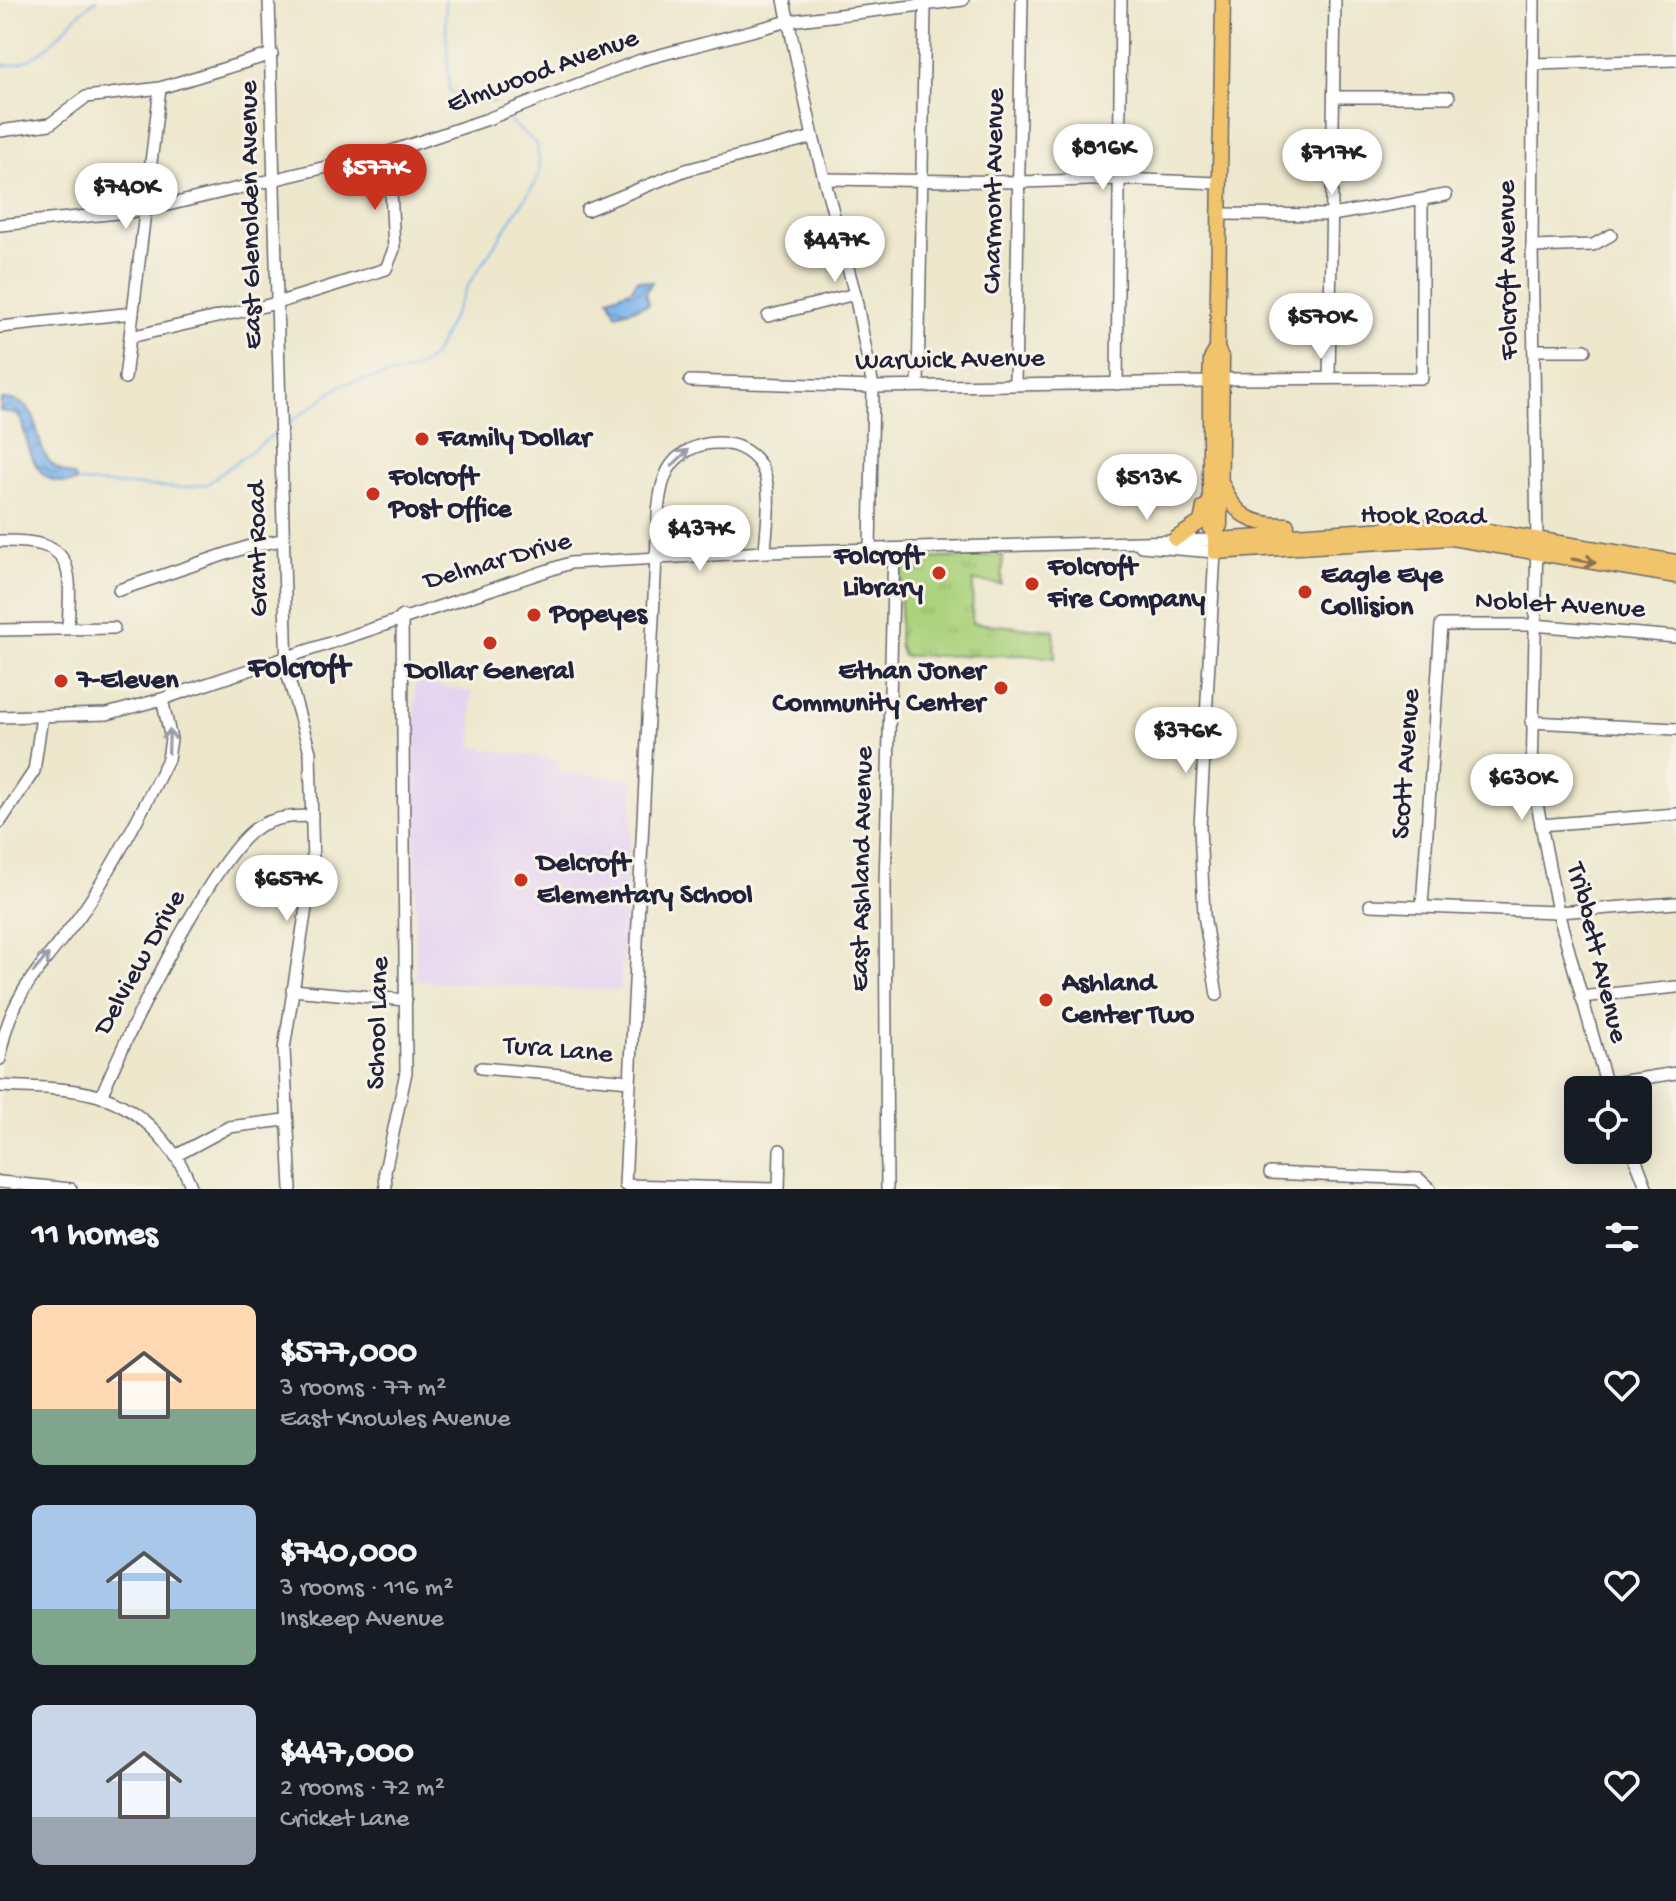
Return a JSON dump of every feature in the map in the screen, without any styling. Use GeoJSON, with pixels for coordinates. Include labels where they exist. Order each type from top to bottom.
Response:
{"type":"FeatureCollection","features":[{"type":"Feature","properties":{"kind":"main road"},"geometry":{"type":"LineString","coordinates":[[1215,542],[1210,527],[1215,479],[1216,381],[1211,359],[1217,349],[1223,0]]}},
{"type":"Feature","properties":{"kind":"main road"},"geometry":{"type":"LineString","coordinates":[[1215,479],[1236,511],[1253,523],[1339,531]]}},
{"type":"Feature","properties":{"kind":"main road"},"geometry":{"type":"LineString","coordinates":[[1175,539],[1201,522],[1215,479]]}},
{"type":"Feature","properties":{"kind":"main road","name":"Hook Road"},"geometry":{"type":"LineString","coordinates":[[1215,542],[1451,525],[1537,547],[1676,576]]}},
{"type":"Feature","properties":{"kind":"main road","name":"Hook Road"},"geometry":{"type":"LineString","coordinates":[[1215,542],[1451,538],[1676,562]]}},
{"type":"Feature","properties":{"kind":"street","name":"East Glenolden Avenue"},"geometry":{"type":"LineString","coordinates":[[269,0],[281,430]]}},
{"type":"Feature","properties":{"kind":"street"},"geometry":{"type":"LineString","coordinates":[[784,0],[813,137],[855,294],[873,387],[870,551]]}},
{"type":"Feature","properties":{"kind":"street","name":"Elmwood Avenue"},"geometry":{"type":"LineString","coordinates":[[0,225],[147,210],[389,152],[485,120],[641,60],[789,21],[963,0]]}},
{"type":"Feature","properties":{"kind":"street","name":"Charmont Avenue"},"geometry":{"type":"LineString","coordinates":[[1015,383],[1022,0]]}},
{"type":"Feature","properties":{"kind":"street"},"geometry":{"type":"LineString","coordinates":[[1117,384],[1121,0]]}},
{"type":"Feature","properties":{"kind":"street"},"geometry":{"type":"LineString","coordinates":[[1329,378],[1335,0]]}},
{"type":"Feature","properties":{"kind":"street","name":"Folcroft Avenue"},"geometry":{"type":"LineString","coordinates":[[1534,0],[1532,247],[1537,547]]}},
{"type":"Feature","properties":{"kind":"street"},"geometry":{"type":"LineString","coordinates":[[918,386],[925,6]]}},
{"type":"Feature","properties":{"kind":"street"},"geometry":{"type":"LineString","coordinates":[[0,131],[50,124],[86,97],[160,88],[272,54]]}},
{"type":"Feature","properties":{"kind":"street"},"geometry":{"type":"LineString","coordinates":[[1533,64],[1676,60]]}},
{"type":"Feature","properties":{"kind":"street"},"geometry":{"type":"LineString","coordinates":[[125,378],[160,88]]}},
{"type":"Feature","properties":{"kind":"street"},"geometry":{"type":"LineString","coordinates":[[1334,97],[1449,97]]}},
{"type":"Feature","properties":{"kind":"street"},"geometry":{"type":"LineString","coordinates":[[587,210],[686,170],[813,137]]}},
{"type":"Feature","properties":{"kind":"street"},"geometry":{"type":"LineString","coordinates":[[130,337],[277,303],[368,278],[386,269],[393,259],[389,152]]}},
{"type":"Feature","properties":{"kind":"street"},"geometry":{"type":"LineString","coordinates":[[826,179],[922,178],[1020,182],[1121,179],[1218,183]]}},
{"type":"Feature","properties":{"kind":"street"},"geometry":{"type":"LineString","coordinates":[[1219,214],[1332,215],[1446,195]]}},
{"type":"Feature","properties":{"kind":"street","name":"Warwick Avenue"},"geometry":{"type":"LineString","coordinates":[[690,381],[873,387],[1422,378],[1422,200]]}},
{"type":"Feature","properties":{"kind":"street"},"geometry":{"type":"LineString","coordinates":[[1532,247],[1600,244],[1611,235]]}},
{"type":"Feature","properties":{"kind":"street"},"geometry":{"type":"LineString","coordinates":[[768,316],[855,294]]}},
{"type":"Feature","properties":{"kind":"street"},"geometry":{"type":"LineString","coordinates":[[0,327],[133,313]]}},
{"type":"Feature","properties":{"kind":"street"},"geometry":{"type":"LineString","coordinates":[[1534,350],[1585,350]]}},
{"type":"Feature","properties":{"kind":"street","name":"Grant Road"},"geometry":{"type":"LineString","coordinates":[[281,430],[287,673],[310,752],[312,816],[309,898],[284,1049],[285,1120],[291,1189]]}},
{"type":"Feature","properties":{"kind":"street"},"geometry":{"type":"LineString","coordinates":[[765,552],[767,481],[761,465],[737,445],[700,444],[683,451],[664,478],[656,557],[625,1185],[776,1189],[780,1150]]}},
{"type":"Feature","properties":{"kind":"street","name":"Delmar Drive"},"geometry":{"type":"LineString","coordinates":[[1122,543],[1175,539],[1215,542]]}},
{"type":"Feature","properties":{"kind":"street"},"geometry":{"type":"LineString","coordinates":[[119,590],[250,546],[282,540]]}},
{"type":"Feature","properties":{"kind":"street"},"geometry":{"type":"LineString","coordinates":[[0,541],[38,541],[59,555],[70,579],[68,627]]}},
{"type":"Feature","properties":{"kind":"street"},"geometry":{"type":"LineString","coordinates":[[1215,542],[1200,827],[1204,915],[1217,995]]}},
{"type":"Feature","properties":{"kind":"street","name":"Delmar Drive"},"geometry":{"type":"LineString","coordinates":[[0,717],[107,714],[162,699],[402,616],[570,563],[765,552],[1215,542]]}},
{"type":"Feature","properties":{"kind":"street","name":"Tribbett Avenue"},"geometry":{"type":"LineString","coordinates":[[1537,547],[1532,778],[1558,912],[1604,1076]]}},
{"type":"Feature","properties":{"kind":"street","name":"East Ashland Avenue"},"geometry":{"type":"LineString","coordinates":[[887,1189],[885,885],[894,550]]}},
{"type":"Feature","properties":{"kind":"street","name":"School Lane"},"geometry":{"type":"LineString","coordinates":[[386,1189],[385,1171],[406,1072],[402,616]]}},
{"type":"Feature","properties":{"kind":"street","name":"Noblet Avenue"},"geometry":{"type":"LineString","coordinates":[[1441,625],[1533,625],[1676,637]]}},
{"type":"Feature","properties":{"kind":"street","name":"Scott Avenue"},"geometry":{"type":"LineString","coordinates":[[1422,906],[1441,625]]}},
{"type":"Feature","properties":{"kind":"street"},"geometry":{"type":"LineString","coordinates":[[0,630],[114,628]]}},
{"type":"Feature","properties":{"kind":"street"},"geometry":{"type":"LineString","coordinates":[[0,1059],[12,1010],[21,991],[91,899],[168,759],[171,739],[162,699]]}},
{"type":"Feature","properties":{"kind":"street"},"geometry":{"type":"LineString","coordinates":[[0,822],[34,771],[42,716]]}},
{"type":"Feature","properties":{"kind":"street"},"geometry":{"type":"LineString","coordinates":[[1531,722],[1676,729]]}},
{"type":"Feature","properties":{"kind":"street"},"geometry":{"type":"LineString","coordinates":[[1541,825],[1676,814]]}},
{"type":"Feature","properties":{"kind":"street","name":"Delview Drive"},"geometry":{"type":"LineString","coordinates":[[101,1097],[127,1037],[184,930],[237,844],[258,827],[278,818],[312,816]]}},
{"type":"Feature","properties":{"kind":"street"},"geometry":{"type":"LineString","coordinates":[[1370,905],[1558,912],[1676,903]]}},
{"type":"Feature","properties":{"kind":"street"},"geometry":{"type":"LineString","coordinates":[[1581,997],[1676,987]]}},
{"type":"Feature","properties":{"kind":"street"},"geometry":{"type":"LineString","coordinates":[[292,990],[406,1000]]}},
{"type":"Feature","properties":{"kind":"street","name":"Tura Lane"},"geometry":{"type":"LineString","coordinates":[[481,1068],[630,1081]]}},
{"type":"Feature","properties":{"kind":"street"},"geometry":{"type":"LineString","coordinates":[[1652,1078],[1676,1073]]}},
{"type":"Feature","properties":{"kind":"street"},"geometry":{"type":"LineString","coordinates":[[0,1086],[101,1097],[145,1123],[177,1155],[192,1189]]}},
{"type":"Feature","properties":{"kind":"street"},"geometry":{"type":"LineString","coordinates":[[177,1155],[229,1127],[285,1120]]}},
{"type":"Feature","properties":{"kind":"street"},"geometry":{"type":"LineString","coordinates":[[1637,1164],[1647,1189]]}},
{"type":"Feature","properties":{"kind":"street"},"geometry":{"type":"LineString","coordinates":[[1270,1173],[1419,1179],[1430,1189]]}},
{"type":"Feature","properties":{"kind":"street"},"geometry":{"type":"LineString","coordinates":[[0,1182],[71,1189]]}},
{"type":"Feature","properties":{"kind":"shaded area","name":"Delcroft Elementary School"},"geometry":{"type":"Polygon","coordinates":[[[415,681],[471,692],[473,747],[559,760],[560,772],[634,779],[620,991],[416,981],[415,681]]]}},
{"type":"Feature","properties":{"kind":"green space"},"geometry":{"type":"Polygon","coordinates":[[[1003,555],[1001,584],[973,581],[972,623],[1054,630],[1055,658],[1023,655],[903,656],[899,645],[902,560],[1003,555]]]}},
{"type":"Feature","properties":{"kind":"water"},"geometry":{"type":"Polygon","coordinates":[[[637,280],[652,282],[645,293],[649,304],[616,314],[609,298],[632,289],[637,280]]]}},
{"type":"Feature","properties":{"kind":"water"},"geometry":{"type":"Polygon","coordinates":[[[1,399],[18,402],[29,409],[46,457],[57,468],[74,476],[77,482],[63,483],[43,474],[31,455],[21,419],[16,414],[0,411],[1,399]]]}},
{"type":"Feature","properties":{"kind":"waterway"},"geometry":{"type":"LineString","coordinates":[[0,65],[16,64],[41,52],[97,0]]}},
{"type":"Feature","properties":{"kind":"waterway"},"geometry":{"type":"LineString","coordinates":[[445,0],[449,90],[464,102],[495,102]]}},
{"type":"Feature","properties":{"kind":"waterway"},"geometry":{"type":"LineString","coordinates":[[285,426],[343,384],[414,370],[433,357],[467,287],[536,182],[540,169],[537,144],[510,122]]}},
{"type":"Feature","properties":{"kind":"waterway"},"geometry":{"type":"LineString","coordinates":[[77,482],[181,488],[207,484],[277,432]]}},
{"type":"Feature","properties":{"kind":"place","name":"Family Dollar"},"geometry":{"type":"Point","coordinates":[422,439]}},
{"type":"Feature","properties":{"kind":"place","name":"Folcroft Post Office"},"geometry":{"type":"Point","coordinates":[373,494]}},
{"type":"Feature","properties":{"kind":"place","name":"Folcroft Library"},"geometry":{"type":"Point","coordinates":[939,573]}},
{"type":"Feature","properties":{"kind":"place","name":"Folcroft Fire Company"},"geometry":{"type":"Point","coordinates":[1032,584]}},
{"type":"Feature","properties":{"kind":"place","name":"Eagle Eye Collision"},"geometry":{"type":"Point","coordinates":[1305,592]}},
{"type":"Feature","properties":{"kind":"place","name":"Popeyes"},"geometry":{"type":"Point","coordinates":[534,615]}},
{"type":"Feature","properties":{"kind":"place","name":"Dollar General"},"geometry":{"type":"Point","coordinates":[490,643]}},
{"type":"Feature","properties":{"kind":"place","name":"7-Eleven"},"geometry":{"type":"Point","coordinates":[61,681]}},
{"type":"Feature","properties":{"kind":"place","name":"Ethan Joner Community Center"},"geometry":{"type":"Point","coordinates":[1001,688]}},
{"type":"Feature","properties":{"kind":"place","name":"Delcroft Elementary School"},"geometry":{"type":"Point","coordinates":[521,880]}},
{"type":"Feature","properties":{"kind":"place","name":"Ashland Center Two"},"geometry":{"type":"Point","coordinates":[1046,1000]}},
{"type":"Feature","properties":{"kind":"district","name":"Folcroft"},"geometry":{"type":"Point","coordinates":[299,670]}}]}
